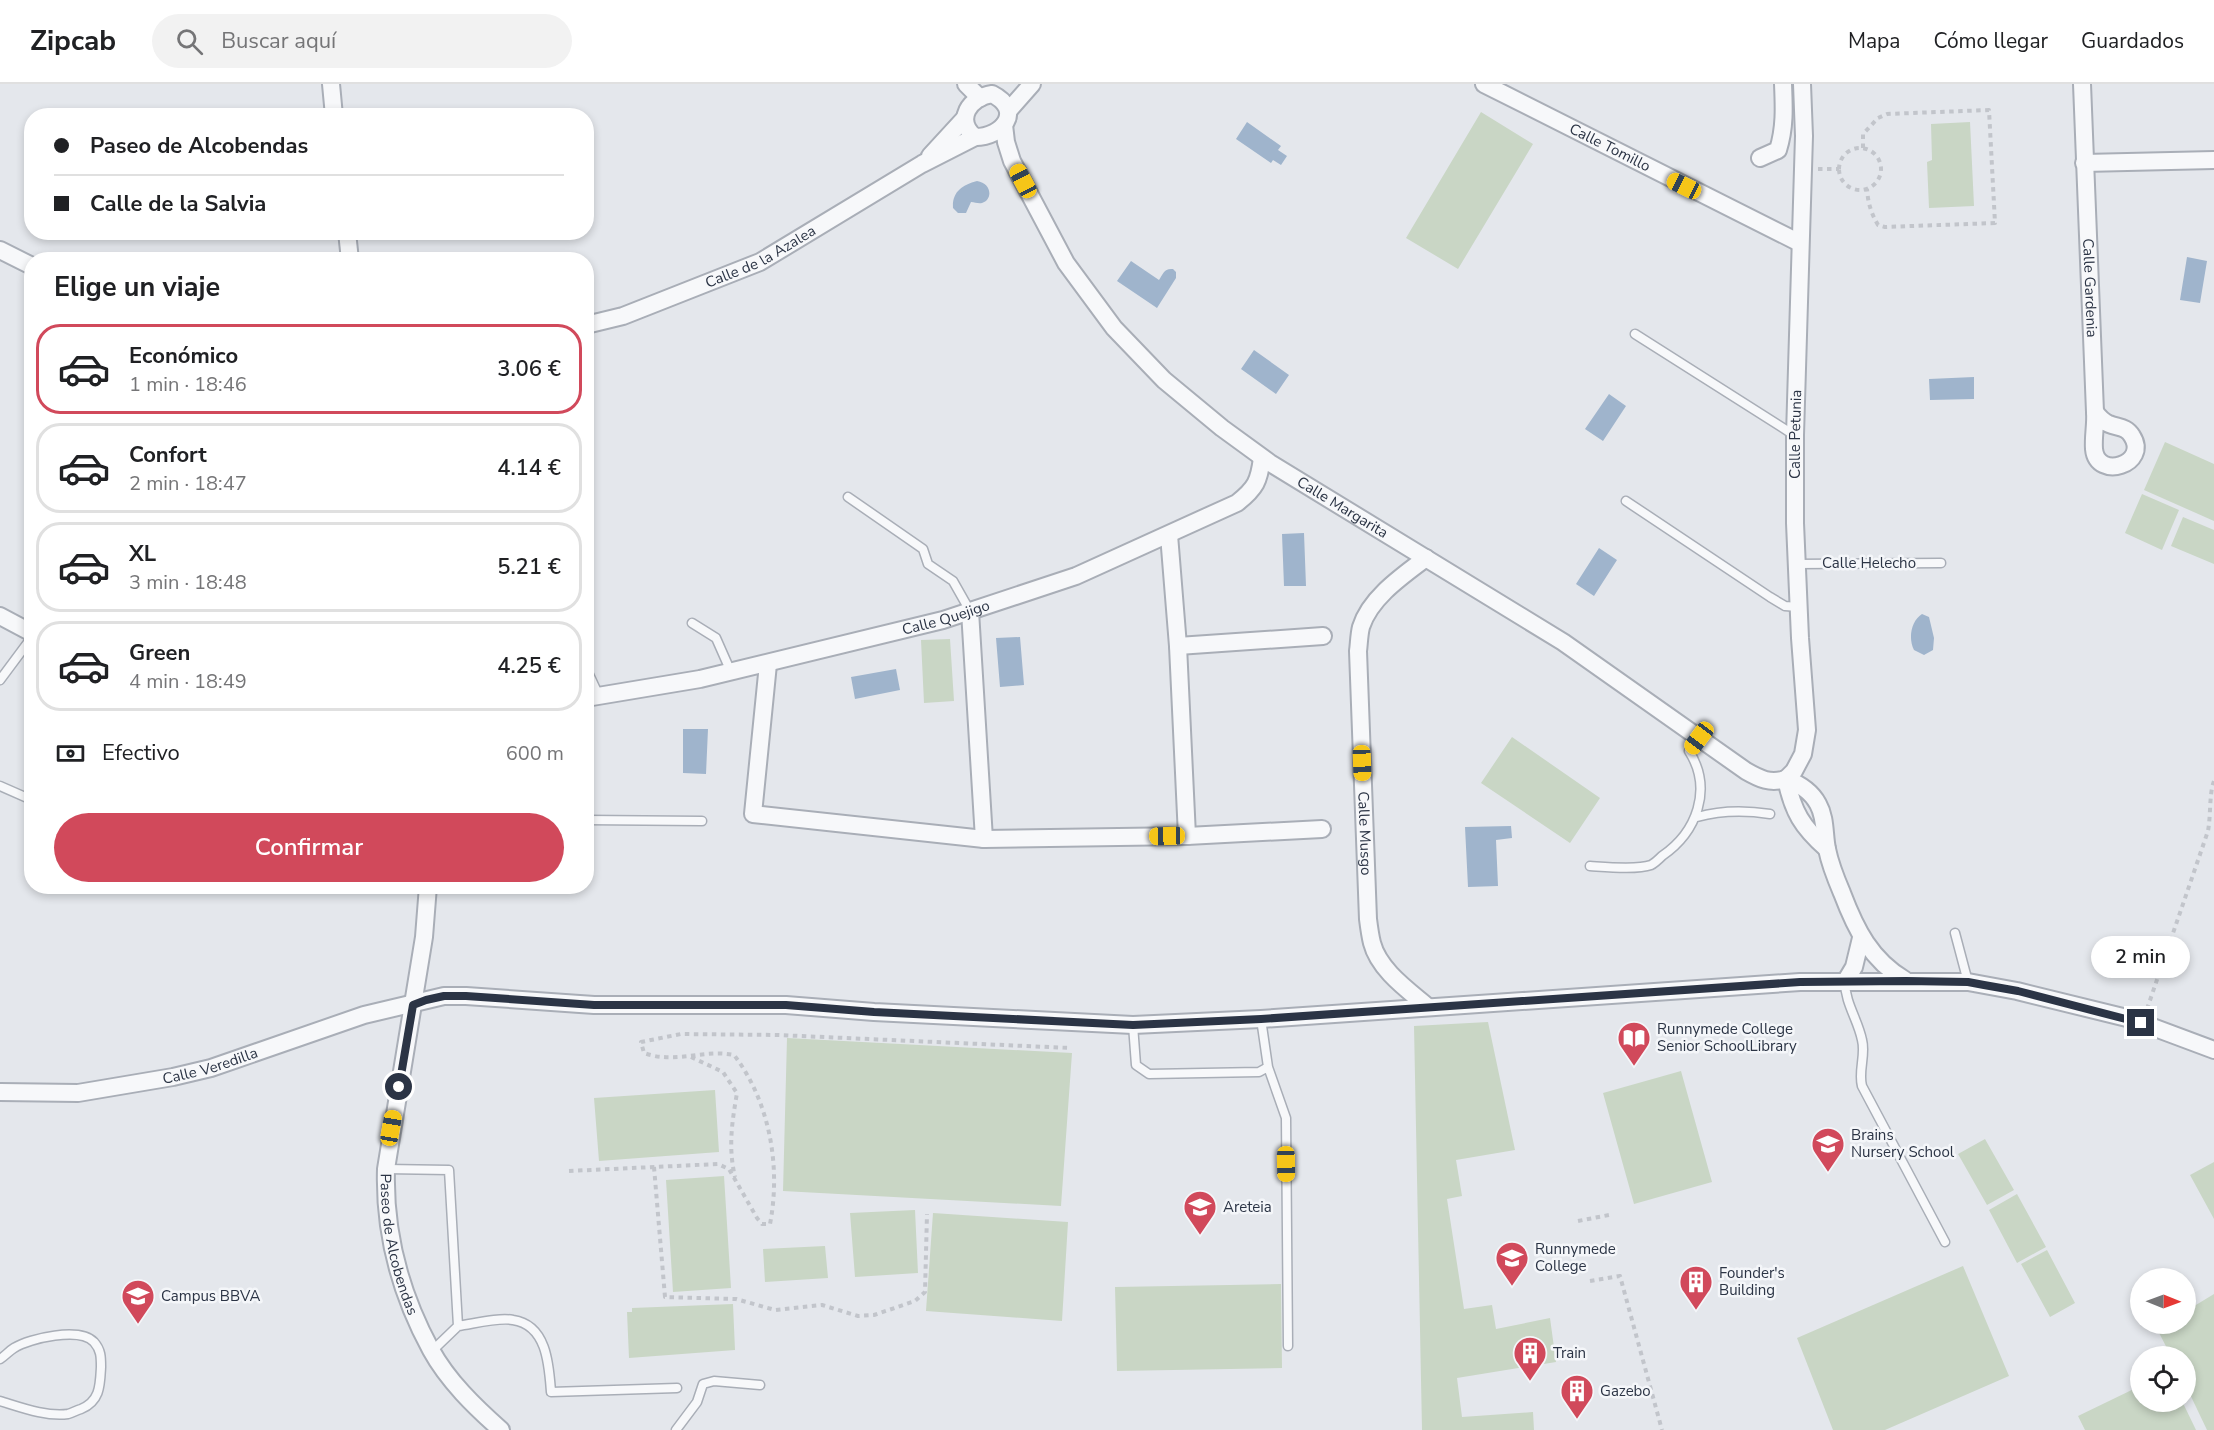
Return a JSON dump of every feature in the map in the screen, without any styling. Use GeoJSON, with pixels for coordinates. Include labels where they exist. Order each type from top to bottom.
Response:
{"type":"FeatureCollection","features":[{"type":"Feature","properties":{"kind":"street"},"geometry":{"type":"LineString","coordinates":[[331,84],[333,108]]}},
{"type":"Feature","properties":{"kind":"street"},"geometry":{"type":"LineString","coordinates":[[966,84],[986,96],[1003,100],[1006,117]]}},
{"type":"Feature","properties":{"kind":"street"},"geometry":{"type":"LineString","coordinates":[[1008,84],[972,102],[967,110],[964,119],[967,128],[975,137],[997,132],[1032,84]]}},
{"type":"Feature","properties":{"kind":"street","name":"Calle Tomillo"},"geometry":{"type":"LineString","coordinates":[[1485,84],[1800,243]]}},
{"type":"Feature","properties":{"kind":"street"},"geometry":{"type":"LineString","coordinates":[[1760,158],[1778,150],[1783,136],[1783,84]]}},
{"type":"Feature","properties":{"kind":"street","name":"Calle Petunia"},"geometry":{"type":"LineString","coordinates":[[1786,779],[1800,761],[1806,744],[1807,730],[1796,564],[1795,435],[1804,136],[1802,84]]}},
{"type":"Feature","properties":{"kind":"street","name":"Calle Gardenia"},"geometry":{"type":"LineString","coordinates":[[2082,84],[2095,412]]}},
{"type":"Feature","properties":{"kind":"street","name":"Calle Margarita"},"geometry":{"type":"LineString","coordinates":[[1006,117],[1006,142],[1012,161],[1066,263],[1114,328],[1164,380],[1262,458],[1563,642],[1758,778],[1770,782],[1786,779]]}},
{"type":"Feature","properties":{"kind":"street","name":"Calle de la Azalea"},"geometry":{"type":"LineString","coordinates":[[922,165],[964,119]]}},
{"type":"Feature","properties":{"kind":"street","name":"Calle de la Azalea"},"geometry":{"type":"LineString","coordinates":[[594,323],[623,316],[760,262],[922,165],[975,137]]}},
{"type":"Feature","properties":{"kind":"street"},"geometry":{"type":"LineString","coordinates":[[2084,164],[2214,160]]}},
{"type":"Feature","properties":{"kind":"street"},"geometry":{"type":"LineString","coordinates":[[0,250],[24,262]]}},
{"type":"Feature","properties":{"kind":"street","name":"Calle Quejigo"},"geometry":{"type":"LineString","coordinates":[[594,697],[731,673],[768,664],[943,620],[1076,576],[1237,503],[1251,492],[1258,482],[1262,458]]}},
{"type":"Feature","properties":{"kind":"street"},"geometry":{"type":"LineString","coordinates":[[1169,535],[1178,646],[1187,836]]}},
{"type":"Feature","properties":{"kind":"street","name":"Calle Musgo"},"geometry":{"type":"LineString","coordinates":[[1426,558],[1395,581],[1368,611],[1361,628],[1358,651],[1368,919],[1372,944],[1381,962],[1400,984],[1428,1007]]}},
{"type":"Feature","properties":{"kind":"street"},"geometry":{"type":"LineString","coordinates":[[970,611],[984,839]]}},
{"type":"Feature","properties":{"kind":"street"},"geometry":{"type":"LineString","coordinates":[[0,615],[24,630]]}},
{"type":"Feature","properties":{"kind":"street"},"geometry":{"type":"LineString","coordinates":[[1178,646],[1323,636]]}},
{"type":"Feature","properties":{"kind":"street"},"geometry":{"type":"LineString","coordinates":[[768,664],[753,814],[984,839],[1187,836],[1322,829]]}},
{"type":"Feature","properties":{"kind":"street"},"geometry":{"type":"LineString","coordinates":[[1786,779],[1790,798],[1802,824],[1827,849]]}},
{"type":"Feature","properties":{"kind":"street"},"geometry":{"type":"LineString","coordinates":[[1786,779],[1807,790],[1818,805],[1827,849],[1841,891],[1861,938],[1890,971],[1906,981]]}},
{"type":"Feature","properties":{"kind":"street","name":"Paseo de Alcobendas"},"geometry":{"type":"LineString","coordinates":[[427,894],[424,937],[386,1169],[385,1197],[390,1240],[399,1277],[432,1351],[456,1384],[501,1430]]}},
{"type":"Feature","properties":{"kind":"street"},"geometry":{"type":"LineString","coordinates":[[1845,982],[1854,967],[1861,938]]}},
{"type":"Feature","properties":{"kind":"street","name":"Calle Veredilla"},"geometry":{"type":"LineString","coordinates":[[0,1092],[78,1093],[173,1077],[211,1068],[364,1015],[444,996],[594,1005],[786,1005],[874,1012],[1133,1025],[1261,1019],[1800,982],[1968,982],[2018,991],[2141,1023],[2214,1050]]}},
{"type":"Feature","properties":{"kind":"lane"},"geometry":{"type":"LineString","coordinates":[[1635,334],[1795,435]]}},
{"type":"Feature","properties":{"kind":"lane"},"geometry":{"type":"LineString","coordinates":[[849,497],[923,549],[928,564],[953,581],[970,611]]}},
{"type":"Feature","properties":{"kind":"lane"},"geometry":{"type":"LineString","coordinates":[[1626,501],[1770,597],[1785,606],[1798,607]]}},
{"type":"Feature","properties":{"kind":"lane","name":"Calle Helecho"},"geometry":{"type":"LineString","coordinates":[[1796,564],[1941,563]]}},
{"type":"Feature","properties":{"kind":"lane"},"geometry":{"type":"LineString","coordinates":[[692,623],[716,638],[731,673]]}},
{"type":"Feature","properties":{"kind":"lane"},"geometry":{"type":"LineString","coordinates":[[0,680],[24,646]]}},
{"type":"Feature","properties":{"kind":"lane"},"geometry":{"type":"LineString","coordinates":[[1590,866],[1619,868],[1651,865],[1676,847],[1697,817],[1701,790],[1696,762],[1689,751],[1699,738]]}},
{"type":"Feature","properties":{"kind":"lane"},"geometry":{"type":"LineString","coordinates":[[0,786],[24,796]]}},
{"type":"Feature","properties":{"kind":"lane"},"geometry":{"type":"LineString","coordinates":[[1697,817],[1718,811],[1750,811],[1770,814]]}},
{"type":"Feature","properties":{"kind":"lane"},"geometry":{"type":"LineString","coordinates":[[594,820],[702,821]]}},
{"type":"Feature","properties":{"kind":"lane"},"geometry":{"type":"LineString","coordinates":[[1955,933],[1968,982]]}},
{"type":"Feature","properties":{"kind":"lane"},"geometry":{"type":"LineString","coordinates":[[1845,982],[1848,1001],[1862,1039],[1860,1078],[1862,1086],[1945,1242]]}},
{"type":"Feature","properties":{"kind":"lane"},"geometry":{"type":"LineString","coordinates":[[1261,1019],[1268,1067],[1286,1118],[1288,1346]]}},
{"type":"Feature","properties":{"kind":"lane"},"geometry":{"type":"LineString","coordinates":[[1133,1025],[1136,1065],[1149,1074],[1259,1072],[1268,1067]]}},
{"type":"Feature","properties":{"kind":"lane"},"geometry":{"type":"LineString","coordinates":[[386,1169],[448,1170],[458,1326]]}},
{"type":"Feature","properties":{"kind":"lane"},"geometry":{"type":"LineString","coordinates":[[432,1351],[458,1326],[512,1319],[527,1324],[541,1339],[548,1359],[551,1392],[676,1388]]}},
{"type":"Feature","properties":{"kind":"lane"},"geometry":{"type":"LineString","coordinates":[[0,1359],[15,1347],[46,1336],[80,1335],[93,1340],[101,1354],[98,1396],[90,1405],[68,1414],[24,1408],[0,1401]]}},
{"type":"Feature","properties":{"kind":"lane"},"geometry":{"type":"LineString","coordinates":[[676,1430],[697,1402],[704,1384],[714,1381],[760,1385]]}},
{"type":"Feature","properties":{"kind":"path"},"geometry":{"type":"LineString","coordinates":[[1863,148],[1863,134],[1878,118],[1887,114],[1989,110],[1995,223],[1885,227],[1878,225],[1872,214],[1867,189]]}},
{"type":"Feature","properties":{"kind":"path"},"geometry":{"type":"LineString","coordinates":[[1863,148],[1875,154],[1881,167],[1878,180],[1867,189],[1854,189],[1848,187],[1840,176],[1840,162],[1849,151],[1863,148]]}},
{"type":"Feature","properties":{"kind":"path"},"geometry":{"type":"LineString","coordinates":[[2141,1023],[2208,831],[2212,810],[2211,789],[2214,780]]}},
{"type":"Feature","properties":{"kind":"path"},"geometry":{"type":"LineString","coordinates":[[569,1171],[718,1164],[729,1169],[756,1218],[762,1224],[770,1224],[775,1163],[760,1102],[746,1071],[734,1055],[718,1052],[662,1058],[644,1053],[642,1042],[681,1034],[778,1035],[1071,1048]]}},
{"type":"Feature","properties":{"kind":"path"},"geometry":{"type":"LineString","coordinates":[[691,1056],[723,1072],[737,1093],[730,1128],[730,1156],[737,1182]]}},
{"type":"Feature","properties":{"kind":"path"},"geometry":{"type":"LineString","coordinates":[[654,1167],[665,1297],[736,1299],[776,1310],[822,1305],[858,1316],[874,1315],[915,1301],[925,1292],[927,1214]]}},
{"type":"Feature","properties":{"kind":"path"},"geometry":{"type":"LineString","coordinates":[[1578,1221],[1609,1215]]}},
{"type":"Feature","properties":{"kind":"path"},"geometry":{"type":"LineString","coordinates":[[1590,1281],[1620,1276],[1662,1430]]}},
{"type":"Feature","properties":{"kind":"green space"},"geometry":{"type":"Polygon","coordinates":[[[1481,112],[1533,144],[1458,269],[1406,238],[1481,112]]]}},
{"type":"Feature","properties":{"kind":"green space"},"geometry":{"type":"Polygon","coordinates":[[[1970,122],[1974,206],[1929,208],[1927,162],[1932,160],[1931,124],[1970,122]]]}},
{"type":"Feature","properties":{"kind":"green space"},"geometry":{"type":"Polygon","coordinates":[[[2165,442],[2214,464],[2214,521],[2144,490],[2165,442]]]}},
{"type":"Feature","properties":{"kind":"green space"},"geometry":{"type":"Polygon","coordinates":[[[2142,494],[2179,510],[2162,550],[2125,533],[2142,494]]]}},
{"type":"Feature","properties":{"kind":"green space"},"geometry":{"type":"Polygon","coordinates":[[[2183,517],[2214,530],[2214,564],[2171,546],[2183,517]]]}},
{"type":"Feature","properties":{"kind":"green space"},"geometry":{"type":"Polygon","coordinates":[[[950,639],[954,701],[924,703],[921,640],[950,639]]]}},
{"type":"Feature","properties":{"kind":"green space"},"geometry":{"type":"Polygon","coordinates":[[[1512,737],[1600,798],[1570,843],[1481,783],[1512,737]]]}},
{"type":"Feature","properties":{"kind":"green space"},"geometry":{"type":"Polygon","coordinates":[[[1488,1022],[1515,1150],[1456,1160],[1462,1196],[1447,1199],[1464,1309],[1492,1305],[1496,1329],[1550,1318],[1556,1362],[1457,1378],[1462,1417],[1533,1412],[1534,1430],[1422,1430],[1414,1026],[1488,1022]]]}},
{"type":"Feature","properties":{"kind":"green space"},"geometry":{"type":"Polygon","coordinates":[[[787,1038],[1072,1053],[1061,1206],[783,1191],[787,1038]]]}},
{"type":"Feature","properties":{"kind":"green space"},"geometry":{"type":"Polygon","coordinates":[[[1681,1071],[1712,1182],[1634,1204],[1603,1093],[1681,1071]]]}},
{"type":"Feature","properties":{"kind":"green space"},"geometry":{"type":"Polygon","coordinates":[[[715,1090],[719,1152],[599,1161],[594,1098],[715,1090]]]}},
{"type":"Feature","properties":{"kind":"green space"},"geometry":{"type":"Polygon","coordinates":[[[1985,1139],[2014,1190],[1987,1205],[1958,1154],[1985,1139]]]}},
{"type":"Feature","properties":{"kind":"green space"},"geometry":{"type":"Polygon","coordinates":[[[2214,1162],[2214,1219],[2190,1175],[2214,1162]]]}},
{"type":"Feature","properties":{"kind":"green space"},"geometry":{"type":"Polygon","coordinates":[[[724,1176],[731,1288],[673,1292],[666,1180],[724,1176]]]}},
{"type":"Feature","properties":{"kind":"green space"},"geometry":{"type":"Polygon","coordinates":[[[2017,1194],[2046,1247],[2017,1263],[1989,1210],[2017,1194]]]}},
{"type":"Feature","properties":{"kind":"green space"},"geometry":{"type":"Polygon","coordinates":[[[915,1210],[918,1273],[855,1277],[850,1213],[915,1210]]]}},
{"type":"Feature","properties":{"kind":"green space"},"geometry":{"type":"Polygon","coordinates":[[[933,1213],[1068,1222],[1062,1321],[926,1311],[933,1213]]]}},
{"type":"Feature","properties":{"kind":"green space"},"geometry":{"type":"Polygon","coordinates":[[[825,1246],[828,1278],[765,1282],[763,1249],[825,1246]]]}},
{"type":"Feature","properties":{"kind":"green space"},"geometry":{"type":"Polygon","coordinates":[[[2047,1250],[2075,1303],[2050,1317],[2021,1264],[2047,1250]]]}},
{"type":"Feature","properties":{"kind":"green space"},"geometry":{"type":"Polygon","coordinates":[[[1963,1266],[2009,1376],[1885,1430],[1833,1430],[1797,1338],[1963,1266]]]}},
{"type":"Feature","properties":{"kind":"green space"},"geometry":{"type":"Polygon","coordinates":[[[1281,1284],[1282,1368],[1117,1371],[1115,1287],[1281,1284]]]}},
{"type":"Feature","properties":{"kind":"green space"},"geometry":{"type":"Polygon","coordinates":[[[2214,1294],[2214,1430],[2207,1430],[2196,1407],[2196,1346],[2166,1346],[2160,1334],[2196,1334],[2196,1305],[2214,1294]]]}},
{"type":"Feature","properties":{"kind":"green space"},"geometry":{"type":"Polygon","coordinates":[[[733,1304],[735,1350],[629,1358],[627,1312],[632,1312],[632,1308],[733,1304]]]}},
{"type":"Feature","properties":{"kind":"green space"},"geometry":{"type":"Polygon","coordinates":[[[2130,1391],[2130,1412],[2187,1412],[2196,1430],[2085,1430],[2078,1416],[2130,1391]]]}},
{"type":"Feature","properties":{"kind":"water"},"geometry":{"type":"Polygon","coordinates":[[[1247,122],[1281,146],[1278,150],[1287,156],[1281,165],[1273,160],[1271,163],[1236,139],[1247,122]]]}},
{"type":"Feature","properties":{"kind":"water"},"geometry":{"type":"Polygon","coordinates":[[[977,181],[982,182],[988,188],[988,199],[982,203],[971,202],[966,213],[958,213],[953,208],[956,193],[977,181]]]}},
{"type":"Feature","properties":{"kind":"water"},"geometry":{"type":"Polygon","coordinates":[[[2187,257],[2207,261],[2200,303],[2180,300],[2187,257]]]}},
{"type":"Feature","properties":{"kind":"water"},"geometry":{"type":"Polygon","coordinates":[[[1131,261],[1159,280],[1168,269],[1176,272],[1176,278],[1157,308],[1117,281],[1131,261]]]}},
{"type":"Feature","properties":{"kind":"water"},"geometry":{"type":"Polygon","coordinates":[[[1254,350],[1289,375],[1276,394],[1241,369],[1254,350]]]}},
{"type":"Feature","properties":{"kind":"water"},"geometry":{"type":"Polygon","coordinates":[[[1974,377],[1974,399],[1930,400],[1929,379],[1974,377]]]}},
{"type":"Feature","properties":{"kind":"water"},"geometry":{"type":"Polygon","coordinates":[[[1609,394],[1626,406],[1603,441],[1585,429],[1609,394]]]}},
{"type":"Feature","properties":{"kind":"water"},"geometry":{"type":"Polygon","coordinates":[[[1304,533],[1306,586],[1284,586],[1282,534],[1304,533]]]}},
{"type":"Feature","properties":{"kind":"water"},"geometry":{"type":"Polygon","coordinates":[[[1599,548],[1617,560],[1594,596],[1576,584],[1599,548]]]}},
{"type":"Feature","properties":{"kind":"water"},"geometry":{"type":"Polygon","coordinates":[[[1922,614],[1929,617],[1934,638],[1933,650],[1924,655],[1914,650],[1911,640],[1913,625],[1922,614]]]}},
{"type":"Feature","properties":{"kind":"water"},"geometry":{"type":"Polygon","coordinates":[[[1020,637],[1024,685],[1000,687],[996,638],[1020,637]]]}},
{"type":"Feature","properties":{"kind":"water"},"geometry":{"type":"Polygon","coordinates":[[[896,669],[900,690],[855,699],[851,677],[896,669]]]}},
{"type":"Feature","properties":{"kind":"water"},"geometry":{"type":"Polygon","coordinates":[[[683,729],[708,729],[706,774],[683,773],[683,729]]]}},
{"type":"Feature","properties":{"kind":"water"},"geometry":{"type":"Polygon","coordinates":[[[1511,826],[1512,838],[1496,840],[1498,886],[1468,887],[1465,827],[1511,826]]]}},
{"type":"Feature","properties":{"kind":"place","name":"Runnymede College Senior SchoolLibrary"},"geometry":{"type":"Point","coordinates":[1634,1067]}},
{"type":"Feature","properties":{"kind":"place","name":"Brains Nursery School"},"geometry":{"type":"Point","coordinates":[1828,1173]}},
{"type":"Feature","properties":{"kind":"place","name":"Areteia"},"geometry":{"type":"Point","coordinates":[1200,1236]}},
{"type":"Feature","properties":{"kind":"place","name":"Runnymede College"},"geometry":{"type":"Point","coordinates":[1512,1287]}},
{"type":"Feature","properties":{"kind":"place","name":"Founder's Building"},"geometry":{"type":"Point","coordinates":[1696,1311]}},
{"type":"Feature","properties":{"kind":"place","name":"Campus BBVA"},"geometry":{"type":"Point","coordinates":[138,1325]}},
{"type":"Feature","properties":{"kind":"place","name":"Train"},"geometry":{"type":"Point","coordinates":[1530,1382]}},
{"type":"Feature","properties":{"kind":"place","name":"Gazebo"},"geometry":{"type":"Point","coordinates":[1577,1420]}},
{"type":"Feature","properties":{"kind":"route"},"geometry":{"type":"LineString","coordinates":[[399,1087],[413,1005],[444,996],[594,1005],[786,1005],[874,1012],[1133,1025],[1514,1003],[1800,982],[1906,981],[1968,982],[2018,991],[2141,1023]]}}]}
